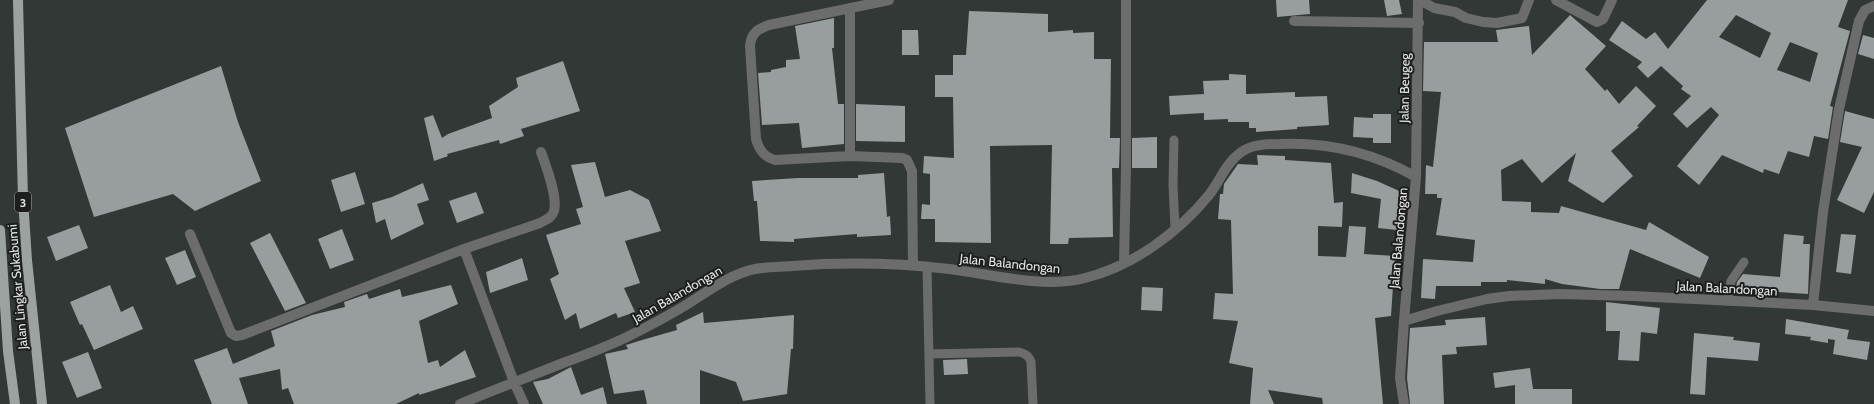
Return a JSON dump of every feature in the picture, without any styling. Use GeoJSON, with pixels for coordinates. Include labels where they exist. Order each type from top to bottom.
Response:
{"type":"FeatureCollection","features":[{"type":"Feature","properties":{"kind":"main road","name":"Jalan Lingkar Sukabumi"},"geometry":{"type":"LineString","coordinates":[[18,0],[27,260],[42,404]]}},
{"type":"Feature","properties":{"kind":"main road","name":"Jalan Lingkar Sukabumi"},"geometry":{"type":"LineString","coordinates":[[0,230],[1,269],[15,404]]}},
{"type":"Feature","properties":{"kind":"street"},"geometry":{"type":"LineString","coordinates":[[889,0],[855,5],[769,25],[760,28],[754,33],[750,46],[756,139],[762,153],[768,158],[775,160],[850,156],[902,158],[907,160],[911,164],[912,171],[913,265]]}},
{"type":"Feature","properties":{"kind":"street"},"geometry":{"type":"LineString","coordinates":[[1124,263],[1126,168],[1126,0]]}},
{"type":"Feature","properties":{"kind":"street"},"geometry":{"type":"LineString","coordinates":[[1419,0],[1434,8],[1455,12],[1466,18],[1483,22],[1497,23],[1522,18],[1529,0]]}},
{"type":"Feature","properties":{"kind":"street","name":"Jalan Beugeg"},"geometry":{"type":"LineString","coordinates":[[1416,177],[1419,0]]}},
{"type":"Feature","properties":{"kind":"street"},"geometry":{"type":"LineString","coordinates":[[1556,0],[1597,22],[1603,19],[1612,0]]}},
{"type":"Feature","properties":{"kind":"street"},"geometry":{"type":"LineString","coordinates":[[850,156],[855,5]]}},
{"type":"Feature","properties":{"kind":"street"},"geometry":{"type":"LineString","coordinates":[[1813,305],[1823,212],[1839,109],[1859,20],[1865,10],[1874,6]]}},
{"type":"Feature","properties":{"kind":"street"},"geometry":{"type":"LineString","coordinates":[[1294,21],[1418,23]]}},
{"type":"Feature","properties":{"kind":"street","name":"Jalan Balandongan"},"geometry":{"type":"LineString","coordinates":[[460,404],[627,337],[679,310],[740,274],[755,269],[816,264],[913,265],[1010,278],[1061,282],[1082,279],[1106,272],[1138,256],[1175,228],[1200,206],[1216,187],[1230,162],[1241,151],[1255,146],[1302,144],[1327,145],[1350,149],[1386,162],[1416,177],[1404,321],[1456,306],[1508,296],[1560,294],[1813,305],[1874,311]]}},
{"type":"Feature","properties":{"kind":"street"},"geometry":{"type":"LineString","coordinates":[[190,234],[232,333],[236,336],[242,335],[464,249],[540,223],[550,218],[554,212],[555,202],[541,152]]}},
{"type":"Feature","properties":{"kind":"street"},"geometry":{"type":"LineString","coordinates":[[464,249],[514,382],[524,404]]}},
{"type":"Feature","properties":{"kind":"street"},"geometry":{"type":"LineString","coordinates":[[1404,321],[1400,378],[1404,404]]}},
{"type":"Feature","properties":{"kind":"lane"},"geometry":{"type":"LineString","coordinates":[[1174,140],[1173,185],[1175,228]]}},
{"type":"Feature","properties":{"kind":"lane"},"geometry":{"type":"LineString","coordinates":[[1728,301],[1732,281],[1744,262]]}},
{"type":"Feature","properties":{"kind":"lane"},"geometry":{"type":"LineString","coordinates":[[927,267],[930,404]]}},
{"type":"Feature","properties":{"kind":"lane"},"geometry":{"type":"LineString","coordinates":[[929,354],[1019,352],[1025,354],[1029,357],[1031,362],[1033,404]]}},
{"type":"Feature","properties":{"kind":"building"},"geometry":{"type":"Polygon","coordinates":[[[1276,0],[1309,0],[1310,14],[1277,17],[1276,0]]]}},
{"type":"Feature","properties":{"kind":"building"},"geometry":{"type":"Polygon","coordinates":[[[1384,0],[1399,0],[1402,14],[1387,16],[1384,0]]]}},
{"type":"Feature","properties":{"kind":"building"},"geometry":{"type":"Polygon","coordinates":[[[1707,0],[1848,0],[1838,27],[1850,31],[1830,106],[1833,107],[1828,139],[1814,136],[1809,157],[1788,151],[1779,174],[1764,169],[1763,173],[1722,155],[1699,185],[1677,166],[1719,115],[1711,107],[1687,128],[1673,114],[1691,96],[1681,89],[1683,86],[1661,66],[1648,78],[1637,67],[1642,62],[1609,40],[1622,21],[1646,39],[1655,32],[1668,49],[1707,0]],[[1736,15],[1719,37],[1760,58],[1771,33],[1736,15]],[[1790,42],[1777,70],[1810,82],[1818,53],[1790,42]]]}},
{"type":"Feature","properties":{"kind":"building"},"geometry":{"type":"Polygon","coordinates":[[[969,11],[1048,14],[1048,32],[1073,30],[1073,33],[1094,32],[1094,59],[1111,59],[1110,138],[1120,138],[1119,168],[1112,168],[1113,237],[1069,238],[1068,244],[1050,244],[1052,145],[990,146],[991,243],[935,242],[935,219],[921,219],[922,204],[930,205],[930,174],[923,173],[924,156],[954,158],[953,97],[935,97],[935,75],[953,75],[953,55],[966,55],[969,11]]]}},
{"type":"Feature","properties":{"kind":"building"},"geometry":{"type":"Polygon","coordinates":[[[1570,15],[1606,46],[1585,69],[1605,91],[1607,89],[1619,104],[1636,86],[1656,106],[1637,126],[1639,127],[1611,151],[1633,176],[1603,203],[1568,181],[1576,153],[1542,183],[1522,159],[1501,170],[1502,201],[1531,202],[1531,212],[1559,213],[1561,206],[1646,230],[1649,222],[1709,257],[1700,278],[1630,249],[1619,289],[1600,289],[1562,284],[1545,279],[1545,284],[1507,280],[1507,282],[1481,282],[1481,286],[1436,286],[1435,299],[1421,298],[1423,259],[1473,262],[1475,240],[1436,235],[1442,198],[1437,198],[1437,194],[1425,194],[1426,165],[1433,167],[1441,92],[1423,91],[1424,42],[1498,42],[1496,30],[1529,26],[1532,55],[1570,15]]]}},
{"type":"Feature","properties":{"kind":"building"},"geometry":{"type":"Polygon","coordinates":[[[834,18],[834,48],[832,48],[838,104],[844,104],[844,144],[802,148],[799,123],[762,125],[758,73],[771,72],[771,70],[786,67],[786,60],[800,59],[795,26],[834,18]]]}},
{"type":"Feature","properties":{"kind":"building"},"geometry":{"type":"Polygon","coordinates":[[[902,30],[918,30],[919,55],[902,55],[902,30]]]}},
{"type":"Feature","properties":{"kind":"building"},"geometry":{"type":"Polygon","coordinates":[[[1863,35],[1874,38],[1874,59],[1858,54],[1863,35]]]}},
{"type":"Feature","properties":{"kind":"building"},"geometry":{"type":"Polygon","coordinates":[[[563,61],[580,111],[521,129],[524,136],[500,144],[499,140],[447,154],[448,156],[434,161],[424,118],[433,115],[442,138],[448,134],[492,118],[489,106],[518,87],[516,78],[563,61]]]}},
{"type":"Feature","properties":{"kind":"building"},"geometry":{"type":"Polygon","coordinates":[[[221,66],[238,122],[261,181],[195,211],[173,194],[94,217],[65,128],[221,66]]]}},
{"type":"Feature","properties":{"kind":"building"},"geometry":{"type":"Polygon","coordinates":[[[1229,74],[1246,75],[1246,94],[1295,92],[1295,97],[1327,96],[1329,125],[1256,132],[1256,128],[1249,128],[1249,122],[1228,122],[1228,119],[1204,120],[1204,113],[1170,115],[1169,96],[1204,94],[1203,81],[1229,80],[1229,74]]]}},
{"type":"Feature","properties":{"kind":"building"},"geometry":{"type":"Polygon","coordinates":[[[856,104],[905,106],[905,142],[856,141],[856,104]]]}},
{"type":"Feature","properties":{"kind":"building"},"geometry":{"type":"Polygon","coordinates":[[[1845,111],[1874,119],[1874,192],[1864,213],[1837,200],[1862,147],[1840,142],[1845,111]]]}},
{"type":"Feature","properties":{"kind":"building"},"geometry":{"type":"Polygon","coordinates":[[[1373,114],[1391,114],[1391,143],[1373,143],[1373,138],[1353,137],[1354,117],[1373,118],[1373,114]]]}},
{"type":"Feature","properties":{"kind":"building"},"geometry":{"type":"Polygon","coordinates":[[[1157,137],[1157,168],[1132,168],[1132,138],[1157,137]]]}},
{"type":"Feature","properties":{"kind":"building"},"geometry":{"type":"Polygon","coordinates":[[[1257,155],[1285,156],[1285,160],[1331,163],[1334,203],[1343,202],[1342,227],[1318,226],[1318,256],[1346,257],[1349,226],[1366,227],[1364,254],[1395,256],[1391,316],[1375,318],[1383,404],[1323,404],[1322,398],[1268,390],[1274,404],[1250,404],[1253,368],[1229,363],[1238,321],[1213,319],[1215,293],[1233,294],[1231,220],[1218,219],[1220,194],[1223,194],[1224,184],[1238,164],[1258,165],[1257,155]]]}},
{"type":"Feature","properties":{"kind":"building"},"geometry":{"type":"Polygon","coordinates":[[[595,162],[605,197],[630,190],[649,200],[661,231],[625,241],[640,283],[624,288],[635,312],[618,318],[616,313],[580,329],[576,313],[565,320],[550,279],[559,274],[546,235],[581,224],[576,209],[583,207],[571,165],[595,162]]]}},
{"type":"Feature","properties":{"kind":"building"},"geometry":{"type":"Polygon","coordinates":[[[355,172],[365,204],[341,212],[331,180],[355,172]]]}},
{"type":"Feature","properties":{"kind":"building"},"geometry":{"type":"Polygon","coordinates":[[[884,173],[887,217],[890,216],[891,235],[857,237],[857,234],[794,239],[794,242],[760,241],[757,201],[754,201],[752,181],[798,178],[858,178],[858,175],[884,173]]]}},
{"type":"Feature","properties":{"kind":"building"},"geometry":{"type":"Polygon","coordinates":[[[1352,173],[1377,181],[1408,195],[1407,203],[1399,202],[1397,230],[1378,228],[1381,199],[1351,193],[1352,173]]]}},
{"type":"Feature","properties":{"kind":"building"},"geometry":{"type":"Polygon","coordinates":[[[423,183],[429,200],[417,204],[424,224],[391,240],[385,219],[376,223],[372,203],[392,197],[423,183]]]}},
{"type":"Feature","properties":{"kind":"building"},"geometry":{"type":"Polygon","coordinates":[[[476,192],[484,213],[457,223],[449,201],[476,192]]]}},
{"type":"Feature","properties":{"kind":"building"},"geometry":{"type":"Polygon","coordinates":[[[79,225],[88,248],[56,261],[47,237],[79,225]]]}},
{"type":"Feature","properties":{"kind":"building"},"geometry":{"type":"Polygon","coordinates":[[[342,229],[354,260],[330,269],[318,239],[342,229]]]}},
{"type":"Feature","properties":{"kind":"building"},"geometry":{"type":"Polygon","coordinates":[[[270,233],[306,303],[285,311],[250,243],[270,233]]]}},
{"type":"Feature","properties":{"kind":"building"},"geometry":{"type":"Polygon","coordinates":[[[1784,234],[1804,236],[1803,244],[1810,244],[1808,294],[1736,289],[1737,282],[1743,274],[1780,277],[1784,234]]]}},
{"type":"Feature","properties":{"kind":"building"},"geometry":{"type":"Polygon","coordinates":[[[1841,234],[1856,235],[1851,274],[1836,272],[1841,234]]]}},
{"type":"Feature","properties":{"kind":"building"},"geometry":{"type":"Polygon","coordinates":[[[185,250],[196,277],[177,285],[165,258],[185,250]]]}},
{"type":"Feature","properties":{"kind":"building"},"geometry":{"type":"Polygon","coordinates":[[[522,258],[528,280],[490,293],[486,272],[522,258]]]}},
{"type":"Feature","properties":{"kind":"building"},"geometry":{"type":"Polygon","coordinates":[[[110,285],[121,312],[133,306],[143,329],[94,350],[82,324],[80,325],[70,302],[110,285]]]}},
{"type":"Feature","properties":{"kind":"building"},"geometry":{"type":"Polygon","coordinates":[[[451,285],[458,304],[419,321],[428,363],[438,360],[440,367],[465,350],[476,377],[419,395],[419,393],[396,404],[294,404],[288,388],[282,390],[280,369],[239,378],[248,404],[212,404],[194,360],[227,348],[233,364],[275,346],[271,331],[312,315],[345,307],[344,302],[367,294],[369,299],[400,289],[402,297],[451,285]]]}},
{"type":"Feature","properties":{"kind":"building"},"geometry":{"type":"Polygon","coordinates":[[[1142,287],[1163,288],[1162,311],[1141,310],[1142,287]]]}},
{"type":"Feature","properties":{"kind":"building"},"geometry":{"type":"Polygon","coordinates":[[[1606,302],[1660,308],[1657,334],[1641,332],[1639,361],[1618,360],[1620,331],[1606,331],[1606,302]]]}},
{"type":"Feature","properties":{"kind":"building"},"geometry":{"type":"Polygon","coordinates":[[[703,312],[704,323],[794,315],[793,349],[791,349],[787,394],[743,401],[736,382],[700,370],[700,404],[647,404],[644,390],[614,394],[605,354],[628,349],[626,345],[677,330],[676,325],[703,312]]]}},
{"type":"Feature","properties":{"kind":"building"},"geometry":{"type":"Polygon","coordinates":[[[1485,317],[1487,345],[1456,347],[1457,354],[1442,355],[1444,404],[1410,404],[1407,378],[1410,328],[1446,325],[1445,320],[1485,317]]]}},
{"type":"Feature","properties":{"kind":"building"},"geometry":{"type":"Polygon","coordinates":[[[1786,319],[1849,330],[1847,339],[1870,342],[1867,360],[1833,354],[1835,340],[1828,339],[1828,343],[1810,340],[1811,337],[1785,334],[1786,319]]]}},
{"type":"Feature","properties":{"kind":"building"},"geometry":{"type":"Polygon","coordinates":[[[1694,333],[1734,337],[1733,340],[1760,343],[1758,361],[1707,357],[1705,395],[1690,394],[1694,333]]]}},
{"type":"Feature","properties":{"kind":"building"},"geometry":{"type":"Polygon","coordinates":[[[88,352],[102,388],[77,398],[62,362],[88,352]]]}},
{"type":"Feature","properties":{"kind":"building"},"geometry":{"type":"Polygon","coordinates":[[[967,359],[968,374],[944,375],[943,360],[967,359]]]}},
{"type":"Feature","properties":{"kind":"building"},"geometry":{"type":"Polygon","coordinates":[[[571,367],[581,395],[603,387],[607,404],[543,404],[533,382],[548,379],[571,367]]]}},
{"type":"Feature","properties":{"kind":"building"},"geometry":{"type":"Polygon","coordinates":[[[1530,368],[1533,389],[1572,389],[1572,404],[1515,404],[1515,385],[1495,388],[1493,373],[1530,368]]]}}]}
